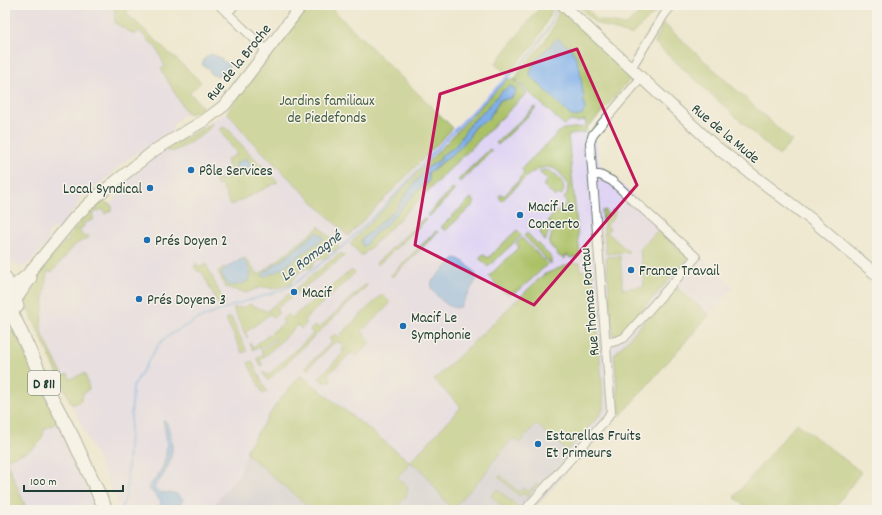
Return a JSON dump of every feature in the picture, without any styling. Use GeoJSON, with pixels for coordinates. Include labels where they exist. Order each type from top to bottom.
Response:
{"type":"FeatureCollection","features":[{"type":"Feature","properties":{"kind":"main road","name":"D 811"},"geometry":{"type":"LineString","coordinates":[[7,300],[15,323],[20,328],[48,391],[72,436],[106,510]]}},
{"type":"Feature","properties":{"kind":"main road","name":"D 811"},"geometry":{"type":"LineString","coordinates":[[7,300],[55,389],[72,436]]}},
{"type":"Feature","properties":{"kind":"street"},"geometry":{"type":"LineString","coordinates":[[219,5],[268,51]]}},
{"type":"Feature","properties":{"kind":"street"},"geometry":{"type":"LineString","coordinates":[[228,13],[236,5]]}},
{"type":"Feature","properties":{"kind":"street","name":"Rue de la Broche"},"geometry":{"type":"LineString","coordinates":[[7,300],[75,217],[89,203],[148,155],[217,112],[233,96],[302,5]]}},
{"type":"Feature","properties":{"kind":"street","name":"Rue de la Mude"},"geometry":{"type":"LineString","coordinates":[[563,5],[716,147],[817,224],[877,276]]}},
{"type":"Feature","properties":{"kind":"street"},"geometry":{"type":"LineString","coordinates":[[631,68],[664,15],[672,5]]}},
{"type":"Feature","properties":{"kind":"street","name":"Rue Thomas Portau"},"geometry":{"type":"LineString","coordinates":[[526,510],[610,414],[612,404],[590,143],[592,136],[641,78]]}},
{"type":"Feature","properties":{"kind":"street"},"geometry":{"type":"LineString","coordinates":[[593,175],[600,175],[612,181],[696,257],[626,335],[616,342],[607,343]]}},
{"type":"Feature","properties":{"kind":"highlighted area"},"geometry":{"type":"Polygon","coordinates":[[[577,49],[637,185],[534,305],[415,245],[440,94],[577,49]]]}},
{"type":"Feature","properties":{"kind":"shaded area"},"geometry":{"type":"Polygon","coordinates":[[[5,5],[127,5],[129,10],[126,13],[201,82],[190,93],[201,105],[203,111],[190,112],[181,117],[174,124],[172,131],[122,163],[90,194],[85,194],[79,198],[77,206],[59,229],[55,228],[49,232],[48,242],[29,264],[21,267],[12,262],[5,248],[5,5]]]}},
{"type":"Feature","properties":{"kind":"shaded area","name":"Macif"},"geometry":{"type":"Polygon","coordinates":[[[507,74],[515,79],[564,125],[571,121],[578,122],[585,120],[586,132],[596,143],[599,164],[734,287],[620,416],[577,460],[567,451],[600,415],[604,407],[593,271],[486,380],[410,462],[301,376],[277,403],[248,449],[239,475],[209,510],[121,510],[25,303],[28,286],[65,241],[67,242],[69,239],[68,238],[88,212],[103,201],[110,204],[120,194],[119,186],[166,149],[227,112],[251,141],[348,236],[507,74]]]}},
{"type":"Feature","properties":{"kind":"shaded area"},"geometry":{"type":"Polygon","coordinates":[[[530,418],[577,460],[533,510],[452,510],[490,468],[489,466],[530,418]]]}},
{"type":"Feature","properties":{"kind":"shaded area"},"geometry":{"type":"Polygon","coordinates":[[[58,422],[97,510],[27,510],[21,498],[6,460],[39,445],[44,438],[44,429],[58,422]]]}},
{"type":"Feature","properties":{"kind":"shaded area"},"geometry":{"type":"Polygon","coordinates":[[[247,454],[312,510],[209,510],[239,475],[247,454]]]}},
{"type":"Feature","properties":{"kind":"shaded area"},"geometry":{"type":"Polygon","coordinates":[[[410,462],[421,469],[452,510],[373,510],[410,462]]]}},
{"type":"Feature","properties":{"kind":"green space"},"geometry":{"type":"Polygon","coordinates":[[[114,5],[127,5],[129,10],[126,13],[201,82],[190,93],[201,105],[203,111],[187,114],[161,69],[165,67],[157,49],[139,31],[135,35],[115,23],[114,5]]]}},
{"type":"Feature","properties":{"kind":"green space","name":"Jardins familiaux de Piedefonds"},"geometry":{"type":"Polygon","coordinates":[[[308,5],[328,5],[453,128],[348,236],[251,141],[227,112],[308,5]]]}},
{"type":"Feature","properties":{"kind":"green space"},"geometry":{"type":"Polygon","coordinates":[[[542,5],[554,7],[534,45],[507,74],[495,64],[542,5]]]}},
{"type":"Feature","properties":{"kind":"green space"},"geometry":{"type":"Polygon","coordinates":[[[578,5],[583,5],[598,20],[626,25],[648,5],[663,5],[631,35],[595,23],[578,5]]]}},
{"type":"Feature","properties":{"kind":"green space"},"geometry":{"type":"Polygon","coordinates":[[[559,9],[632,77],[595,120],[587,127],[585,120],[578,122],[571,121],[564,125],[515,79],[546,39],[556,21],[559,9]]]}},
{"type":"Feature","properties":{"kind":"green space"},"geometry":{"type":"Polygon","coordinates":[[[663,23],[792,141],[779,156],[655,43],[663,23]]]}},
{"type":"Feature","properties":{"kind":"green space"},"geometry":{"type":"Polygon","coordinates":[[[507,79],[514,80],[527,93],[362,256],[350,244],[507,79]],[[501,92],[470,124],[455,147],[442,155],[440,160],[427,168],[410,188],[396,209],[361,240],[366,245],[374,234],[386,225],[417,191],[427,184],[429,178],[428,173],[447,159],[469,137],[474,127],[492,113],[500,100],[512,98],[515,94],[501,92]]]}},
{"type":"Feature","properties":{"kind":"green space"},"geometry":{"type":"Polygon","coordinates":[[[535,107],[536,108],[498,145],[496,143],[535,107]]]}},
{"type":"Feature","properties":{"kind":"green space"},"geometry":{"type":"Polygon","coordinates":[[[212,123],[207,130],[196,139],[172,152],[171,150],[167,152],[166,149],[212,123]]]}},
{"type":"Feature","properties":{"kind":"green space"},"geometry":{"type":"Polygon","coordinates":[[[224,127],[234,134],[232,135],[278,182],[231,205],[221,185],[218,186],[214,179],[219,177],[221,181],[233,175],[226,160],[237,154],[219,129],[224,127]]]}},
{"type":"Feature","properties":{"kind":"green space"},"geometry":{"type":"Polygon","coordinates":[[[587,127],[586,132],[568,135],[580,256],[570,258],[568,255],[565,256],[565,259],[559,256],[549,244],[553,229],[548,220],[567,203],[564,199],[567,194],[568,185],[560,173],[552,168],[544,167],[526,177],[502,201],[499,197],[501,194],[504,196],[520,179],[519,178],[525,172],[521,169],[562,129],[587,127]]]}},
{"type":"Feature","properties":{"kind":"green space"},"geometry":{"type":"Polygon","coordinates":[[[490,149],[492,151],[460,182],[458,180],[490,149]]]}},
{"type":"Feature","properties":{"kind":"green space"},"geometry":{"type":"Polygon","coordinates":[[[547,170],[558,176],[564,186],[561,196],[559,194],[555,197],[543,185],[548,180],[539,172],[547,170]]]}},
{"type":"Feature","properties":{"kind":"green space"},"geometry":{"type":"Polygon","coordinates":[[[453,188],[455,190],[429,217],[427,215],[453,188]]]}},
{"type":"Feature","properties":{"kind":"green space"},"geometry":{"type":"Polygon","coordinates":[[[471,198],[475,203],[445,231],[441,227],[471,198]]]}},
{"type":"Feature","properties":{"kind":"green space"},"geometry":{"type":"Polygon","coordinates":[[[103,201],[112,206],[112,210],[105,214],[103,209],[92,214],[94,219],[83,224],[84,227],[79,229],[83,237],[88,235],[89,238],[76,244],[52,272],[47,272],[41,326],[42,333],[63,376],[68,374],[70,379],[85,373],[89,389],[83,394],[81,401],[72,405],[23,298],[28,286],[65,241],[67,242],[69,239],[68,238],[84,217],[103,201]]]}},
{"type":"Feature","properties":{"kind":"green space"},"geometry":{"type":"Polygon","coordinates":[[[606,210],[607,215],[612,215],[612,210],[616,211],[615,216],[607,225],[610,228],[607,232],[629,252],[606,254],[602,211],[606,210]]]}},
{"type":"Feature","properties":{"kind":"green space"},"geometry":{"type":"Polygon","coordinates":[[[424,218],[426,220],[378,265],[376,263],[424,218]]]}},
{"type":"Feature","properties":{"kind":"green space"},"geometry":{"type":"Polygon","coordinates":[[[545,224],[549,230],[545,242],[540,232],[541,225],[545,224]]]}},
{"type":"Feature","properties":{"kind":"green space"},"geometry":{"type":"Polygon","coordinates":[[[319,226],[340,248],[330,253],[325,259],[317,260],[310,269],[306,268],[298,273],[290,285],[272,289],[267,287],[258,288],[246,293],[225,287],[218,271],[224,267],[223,278],[227,284],[249,281],[244,261],[242,259],[245,258],[259,275],[319,226]]]}},
{"type":"Feature","properties":{"kind":"green space"},"geometry":{"type":"Polygon","coordinates":[[[517,230],[522,235],[488,267],[479,258],[483,254],[488,258],[517,230]]]}},
{"type":"Feature","properties":{"kind":"green space"},"geometry":{"type":"Polygon","coordinates":[[[658,230],[689,258],[620,334],[613,336],[606,257],[620,256],[623,289],[644,286],[640,249],[658,230]]]}},
{"type":"Feature","properties":{"kind":"green space"},"geometry":{"type":"Polygon","coordinates":[[[436,231],[438,232],[392,277],[391,275],[436,231]]]}},
{"type":"Feature","properties":{"kind":"green space"},"geometry":{"type":"Polygon","coordinates":[[[527,233],[551,257],[551,264],[524,236],[527,233]]]}},
{"type":"Feature","properties":{"kind":"green space"},"geometry":{"type":"Polygon","coordinates":[[[522,238],[548,264],[521,288],[509,294],[505,293],[489,276],[519,247],[516,243],[522,238]]]}},
{"type":"Feature","properties":{"kind":"green space"},"geometry":{"type":"Polygon","coordinates":[[[341,253],[345,256],[276,309],[279,313],[273,318],[270,314],[245,333],[248,337],[247,338],[233,308],[246,307],[249,304],[269,312],[269,309],[341,253]]]}},
{"type":"Feature","properties":{"kind":"green space"},"geometry":{"type":"Polygon","coordinates":[[[196,263],[199,268],[206,264],[225,304],[219,306],[202,272],[197,271],[194,267],[196,263]]]}},
{"type":"Feature","properties":{"kind":"green space"},"geometry":{"type":"Polygon","coordinates":[[[580,263],[581,271],[593,271],[604,407],[600,415],[567,451],[536,424],[519,443],[513,438],[489,466],[490,468],[452,510],[421,469],[410,462],[461,407],[434,380],[543,275],[569,264],[580,263]]]}},
{"type":"Feature","properties":{"kind":"green space"},"geometry":{"type":"Polygon","coordinates":[[[352,270],[355,273],[304,320],[307,323],[301,329],[298,325],[260,361],[263,365],[261,366],[257,358],[263,355],[261,351],[276,340],[275,338],[260,349],[258,347],[253,350],[250,343],[253,347],[284,323],[282,319],[288,314],[291,318],[352,270]]]}},
{"type":"Feature","properties":{"kind":"green space"},"geometry":{"type":"Polygon","coordinates":[[[366,284],[367,286],[268,381],[263,372],[268,375],[313,334],[310,330],[315,325],[319,328],[366,284]]]}},
{"type":"Feature","properties":{"kind":"green space"},"geometry":{"type":"Polygon","coordinates":[[[676,287],[709,315],[620,416],[614,355],[676,287]]]}},
{"type":"Feature","properties":{"kind":"green space"},"geometry":{"type":"Polygon","coordinates":[[[382,294],[391,303],[362,331],[370,342],[357,356],[353,353],[350,354],[328,375],[332,380],[329,382],[323,382],[319,378],[343,353],[342,343],[335,342],[309,367],[311,369],[307,369],[305,367],[332,342],[329,339],[334,334],[338,337],[382,294]]]}},
{"type":"Feature","properties":{"kind":"green space"},"geometry":{"type":"Polygon","coordinates":[[[231,317],[247,351],[242,353],[226,319],[231,317]]]}},
{"type":"Feature","properties":{"kind":"green space"},"geometry":{"type":"Polygon","coordinates":[[[5,327],[15,332],[58,422],[44,429],[43,436],[36,446],[6,460],[27,510],[5,510],[5,327]]]}},
{"type":"Feature","properties":{"kind":"green space"},"geometry":{"type":"Polygon","coordinates":[[[252,361],[267,392],[263,394],[248,363],[252,361]]]}},
{"type":"Feature","properties":{"kind":"green space"},"geometry":{"type":"Polygon","coordinates":[[[301,375],[410,462],[397,478],[408,487],[406,496],[394,510],[312,510],[247,454],[247,449],[277,403],[301,375]]]}},
{"type":"Feature","properties":{"kind":"green space"},"geometry":{"type":"Polygon","coordinates":[[[797,423],[861,472],[833,510],[751,510],[734,497],[797,423]]]}},
{"type":"Feature","properties":{"kind":"green space"},"geometry":{"type":"Polygon","coordinates":[[[500,475],[519,492],[523,488],[528,492],[537,483],[537,485],[527,497],[523,493],[519,496],[499,477],[500,475]]]}},
{"type":"Feature","properties":{"kind":"green space"},"geometry":{"type":"Polygon","coordinates":[[[497,489],[518,507],[515,510],[505,510],[491,496],[497,489]]]}},
{"type":"Feature","properties":{"kind":"water"},"geometry":{"type":"Polygon","coordinates":[[[558,38],[569,46],[575,55],[580,69],[585,109],[582,115],[578,117],[571,116],[530,75],[531,70],[537,60],[558,38]]]}},
{"type":"Feature","properties":{"kind":"water"},"geometry":{"type":"Polygon","coordinates":[[[211,54],[219,57],[230,66],[226,75],[212,75],[208,68],[202,65],[204,59],[211,54]]]}},
{"type":"Feature","properties":{"kind":"water"},"geometry":{"type":"Polygon","coordinates":[[[510,86],[516,89],[513,96],[500,100],[488,119],[474,127],[469,137],[459,149],[428,173],[429,181],[417,191],[386,225],[374,234],[366,245],[362,246],[361,240],[396,209],[410,188],[427,168],[440,160],[442,155],[455,147],[470,124],[501,92],[510,86]]]}},
{"type":"Feature","properties":{"kind":"water"},"geometry":{"type":"Polygon","coordinates":[[[247,158],[252,168],[239,174],[235,164],[247,158]]]}},
{"type":"Feature","properties":{"kind":"water"},"geometry":{"type":"Polygon","coordinates":[[[317,232],[324,237],[323,239],[278,271],[263,277],[263,274],[317,232]]]}},
{"type":"Feature","properties":{"kind":"water"},"geometry":{"type":"Polygon","coordinates":[[[455,258],[468,266],[474,272],[477,279],[460,307],[456,308],[444,302],[431,289],[432,281],[455,258]]]}},
{"type":"Feature","properties":{"kind":"water"},"geometry":{"type":"Polygon","coordinates":[[[242,259],[250,272],[249,279],[242,284],[228,285],[221,273],[227,267],[242,259]]]}},
{"type":"Feature","properties":{"kind":"water"},"geometry":{"type":"Polygon","coordinates":[[[163,421],[166,421],[169,431],[172,448],[171,456],[169,464],[154,487],[160,493],[175,493],[183,500],[179,505],[171,505],[170,510],[153,510],[160,507],[161,501],[150,490],[149,485],[156,478],[164,464],[166,456],[166,439],[163,421]]]}},
{"type":"Feature","properties":{"kind":"waterway","name":"Le Romagné"},"geometry":{"type":"LineString","coordinates":[[121,510],[126,496],[133,387],[158,345],[168,336],[196,320],[234,305],[285,289],[298,281],[341,248],[386,205],[444,141],[531,54],[550,26],[556,9]]}},
{"type":"Feature","properties":{"kind":"place","name":"Pôle Services"},"geometry":{"type":"Point","coordinates":[191,170]}},
{"type":"Feature","properties":{"kind":"place","name":"Local Syndical"},"geometry":{"type":"Point","coordinates":[150,188]}},
{"type":"Feature","properties":{"kind":"place","name":"Macif Le Concerto"},"geometry":{"type":"Point","coordinates":[520,215]}},
{"type":"Feature","properties":{"kind":"place","name":"Prés Doyen 2"},"geometry":{"type":"Point","coordinates":[147,240]}},
{"type":"Feature","properties":{"kind":"place","name":"France Travail"},"geometry":{"type":"Point","coordinates":[631,270]}},
{"type":"Feature","properties":{"kind":"place","name":"Macif"},"geometry":{"type":"Point","coordinates":[294,292]}},
{"type":"Feature","properties":{"kind":"place","name":"Prés Doyens 3"},"geometry":{"type":"Point","coordinates":[139,299]}},
{"type":"Feature","properties":{"kind":"place","name":"Macif Le Symphonie"},"geometry":{"type":"Point","coordinates":[403,326]}},
{"type":"Feature","properties":{"kind":"place","name":"Estarellas Fruits Et Primeurs"},"geometry":{"type":"Point","coordinates":[538,444]}}]}
